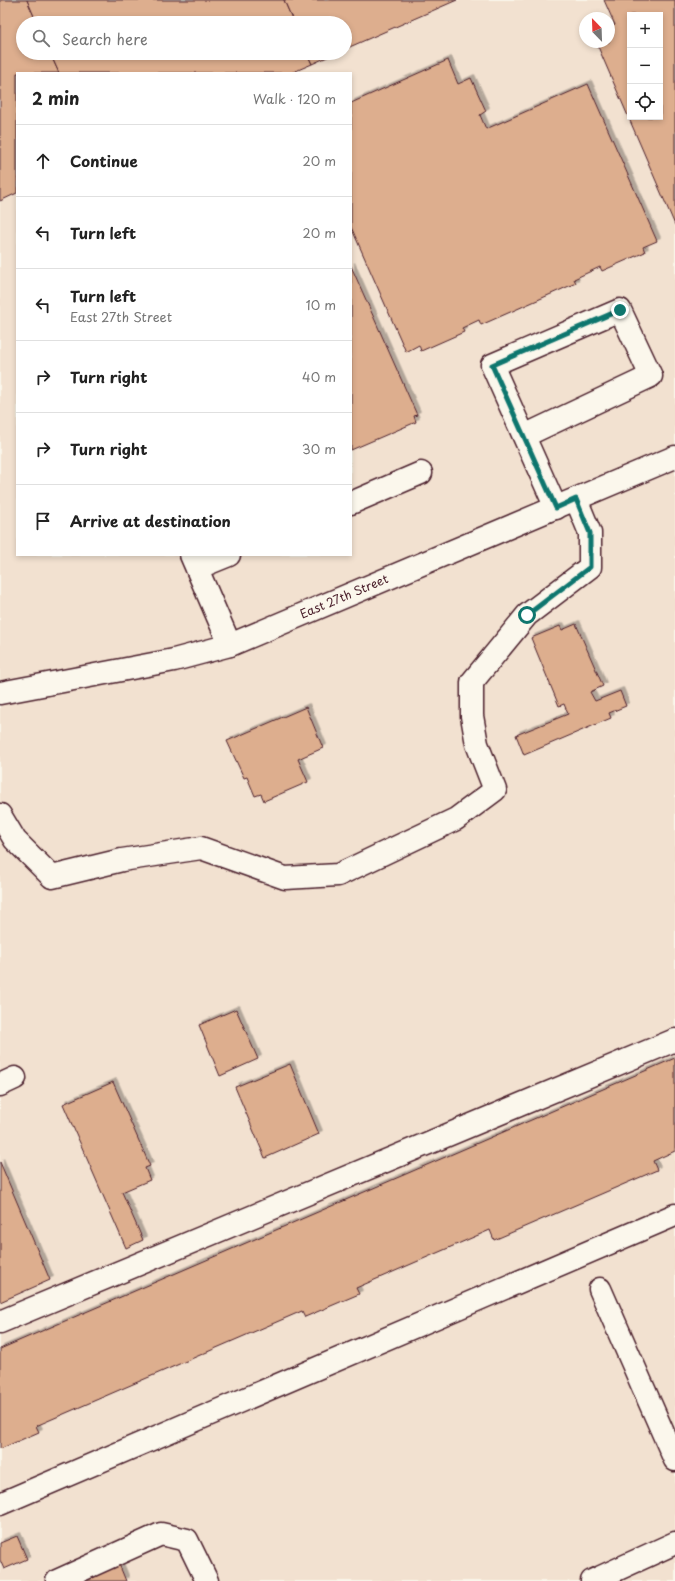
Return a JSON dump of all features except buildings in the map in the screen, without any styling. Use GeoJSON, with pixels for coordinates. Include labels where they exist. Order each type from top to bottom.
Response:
{"type":"FeatureCollection","features":[{"type":"Feature","properties":{"kind":"street"},"geometry":{"type":"LineString","coordinates":[[524,436],[651,376],[620,310],[492,365],[556,508]]}},
{"type":"Feature","properties":{"kind":"street","name":"East 27th Street"},"geometry":{"type":"LineString","coordinates":[[0,693],[174,660],[230,646],[675,457]]}},
{"type":"Feature","properties":{"kind":"street"},"geometry":{"type":"LineString","coordinates":[[352,503],[421,473]]}},
{"type":"Feature","properties":{"kind":"street"},"geometry":{"type":"LineString","coordinates":[[0,815],[15,840],[52,877],[122,860],[201,848],[285,878],[338,875],[456,819],[495,790],[477,744],[472,716],[472,682],[527,615],[590,567],[590,533],[576,499]]}},
{"type":"Feature","properties":{"kind":"street"},"geometry":{"type":"LineString","coordinates":[[224,556],[194,562],[230,646]]}},
{"type":"Feature","properties":{"kind":"street"},"geometry":{"type":"LineString","coordinates":[[0,1322],[675,1040]]}},
{"type":"Feature","properties":{"kind":"street"},"geometry":{"type":"LineString","coordinates":[[0,1504],[675,1215]]}},
{"type":"Feature","properties":{"kind":"street"},"geometry":{"type":"LineString","coordinates":[[600,1289],[675,1460]]}},
{"type":"Feature","properties":{"kind":"street"},"geometry":{"type":"LineString","coordinates":[[57,1581],[161,1534],[187,1540],[207,1581]]}},
{"type":"Feature","properties":{"kind":"street"},"geometry":{"type":"LineString","coordinates":[[592,1581],[675,1543]]}},
{"type":"Feature","properties":{"kind":"shaded area"},"geometry":{"type":"Polygon","coordinates":[[[0,0],[675,0],[675,1581],[0,1581],[0,0]]]}},
{"type":"Feature","properties":{"kind":"route"},"geometry":{"type":"LineString","coordinates":[[527,615],[590,567],[590,533],[576,499],[556,508],[492,365],[620,310]]}}]}
